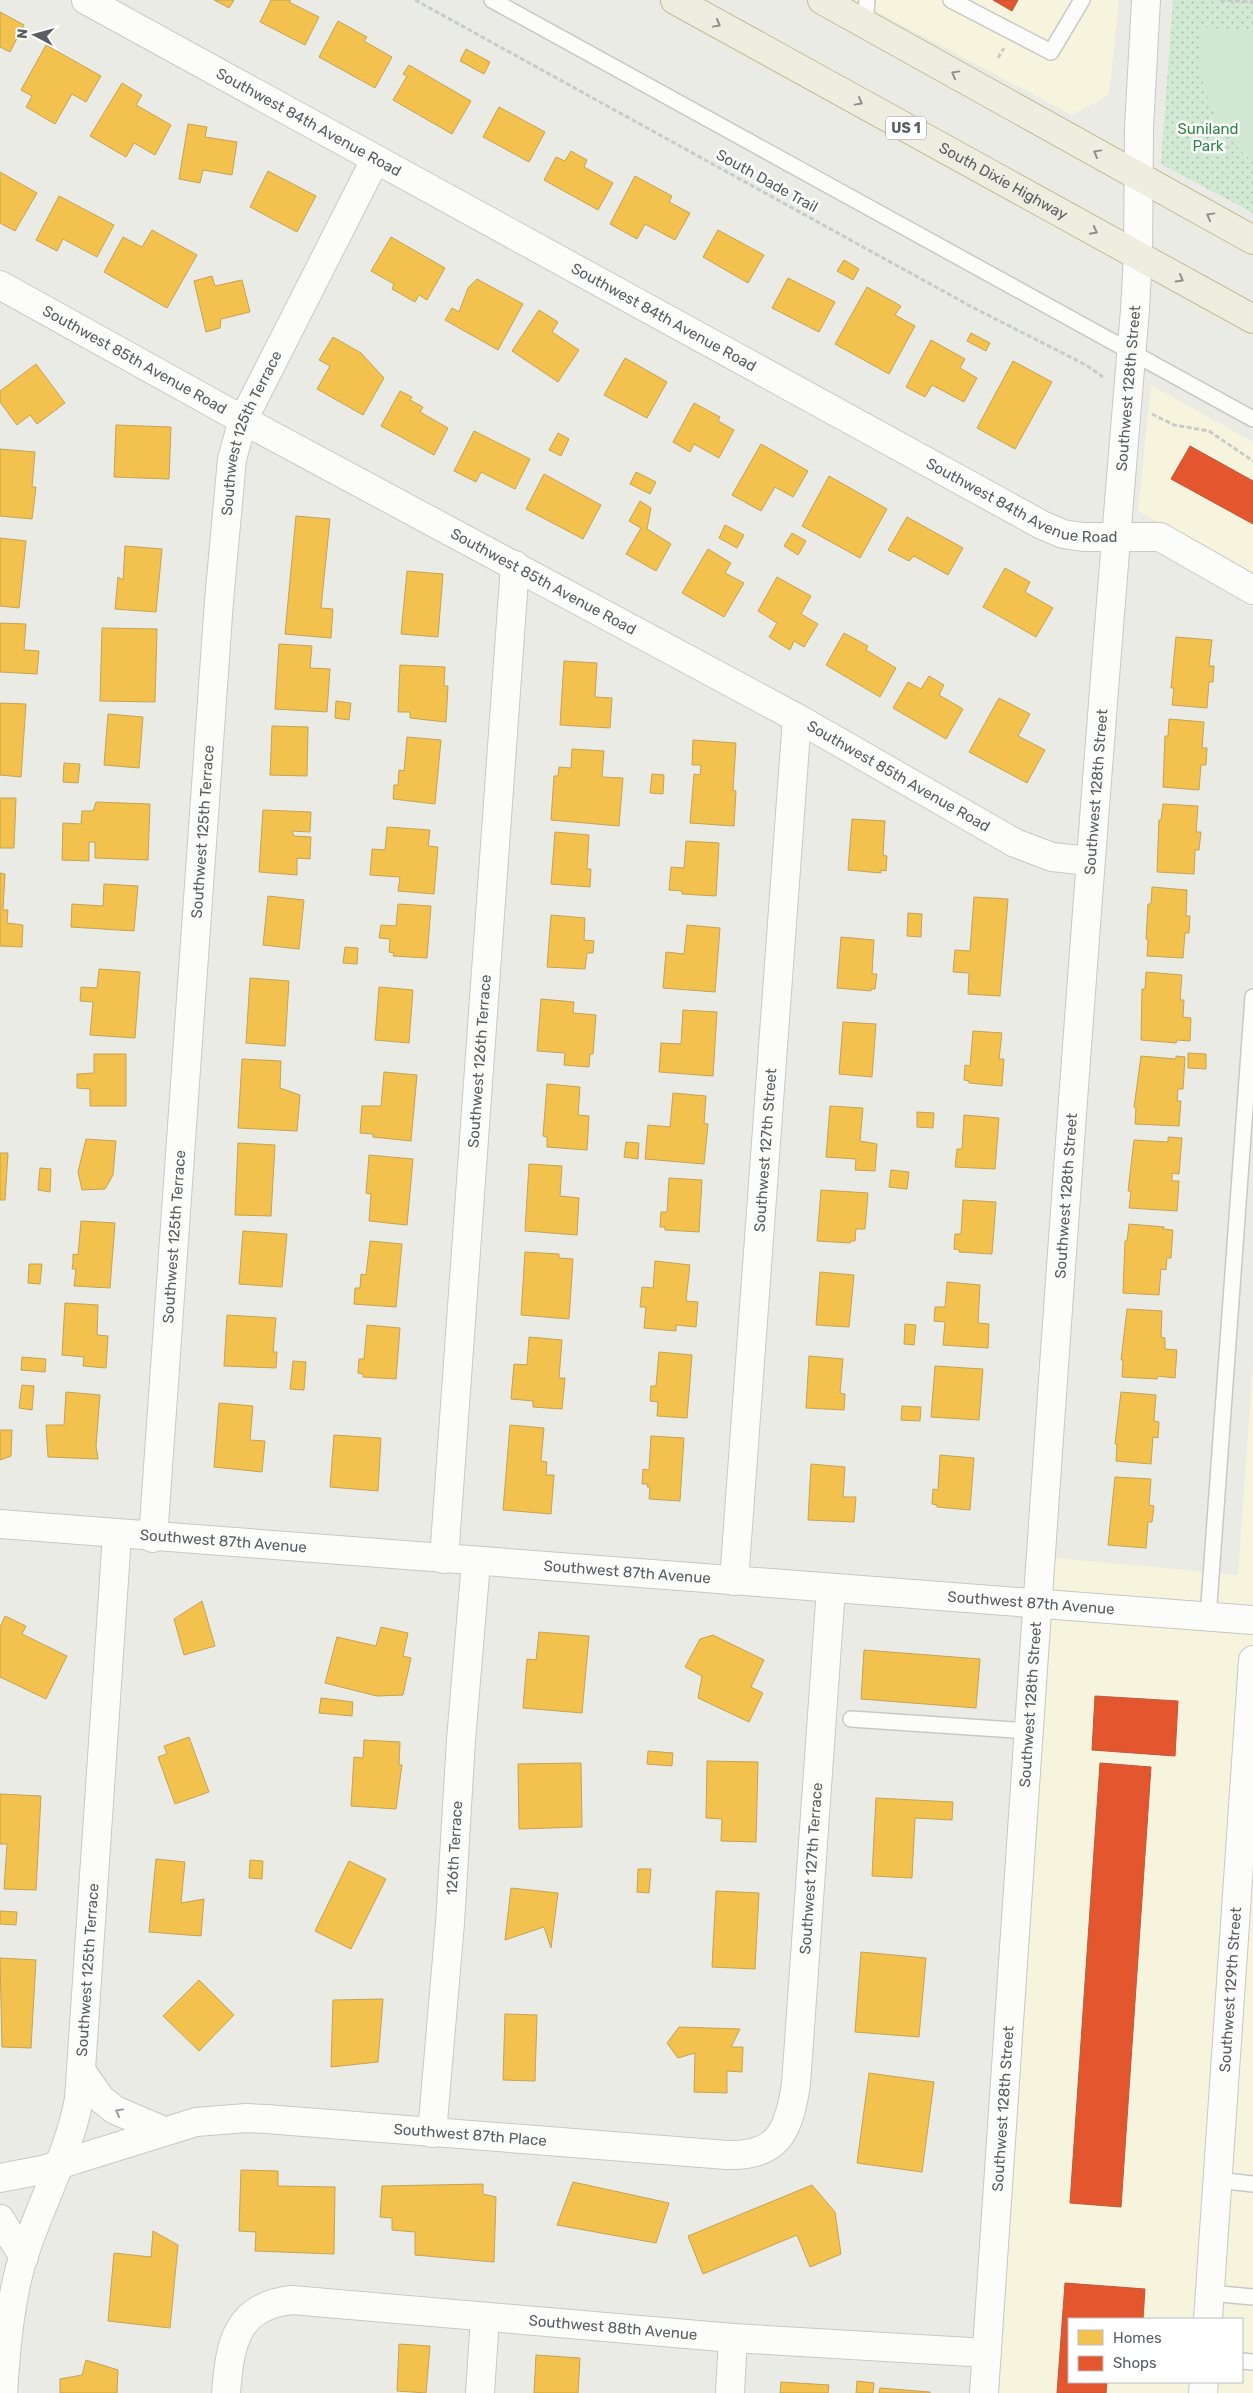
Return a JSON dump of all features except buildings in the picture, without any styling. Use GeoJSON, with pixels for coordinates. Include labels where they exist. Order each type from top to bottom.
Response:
{"type":"FeatureCollection","features":[{"type":"Feature","properties":{"kind":"highway","name":"South Dixie Highway"},"geometry":{"type":"LineString","coordinates":[[674,0],[1253,319]]}},
{"type":"Feature","properties":{"kind":"highway"},"geometry":{"type":"LineString","coordinates":[[826,1],[866,12],[1140,177],[1253,240]]}},
{"type":"Feature","properties":{"kind":"street","name":"Southwest 84th Avenue Road"},"geometry":{"type":"LineString","coordinates":[[86,0],[1042,525],[1063,534],[1083,537],[1160,536],[1253,590]]}},
{"type":"Feature","properties":{"kind":"street","name":"Southwest 128th Street"},"geometry":{"type":"LineString","coordinates":[[984,2393],[1037,1605],[1090,861],[1132,351],[1138,255],[1139,128],[1146,0]]}},
{"type":"Feature","properties":{"kind":"street","name":"Southwest 125th Terrace"},"geometry":{"type":"LineString","coordinates":[[153,1538],[219,601],[230,475],[243,420],[375,160]]}},
{"type":"Feature","properties":{"kind":"street","name":"Southwest 85th Avenue Road"},"geometry":{"type":"LineString","coordinates":[[0,285],[243,420],[797,718],[1015,842],[1052,857],[1090,861]]}},
{"type":"Feature","properties":{"kind":"street","name":"Southwest 126th Terrace"},"geometry":{"type":"LineString","coordinates":[[444,1558],[515,565]]}},
{"type":"Feature","properties":{"kind":"street","name":"Southwest 127th Street"},"geometry":{"type":"LineString","coordinates":[[734,1581],[797,718]]}},
{"type":"Feature","properties":{"kind":"street","name":"Southwest 87th Avenue"},"geometry":{"type":"LineString","coordinates":[[0,1524],[153,1538],[444,1558],[1037,1605],[1253,1620]]}},
{"type":"Feature","properties":{"kind":"street","name":"Southwest 125th Terrace"},"geometry":{"type":"LineString","coordinates":[[3,2393],[10,2318],[24,2257],[73,2128],[82,2072],[117,1535]]}},
{"type":"Feature","properties":{"kind":"street","name":"126th Terrace"},"geometry":{"type":"LineString","coordinates":[[432,2133],[450,1923],[462,1730],[476,1562]]}},
{"type":"Feature","properties":{"kind":"street","name":"Southwest 127th Terrace"},"geometry":{"type":"LineString","coordinates":[[775,2144],[791,2112],[796,2084],[831,1588]]}},
{"type":"Feature","properties":{"kind":"street","name":"Southwest 129th Street"},"geometry":{"type":"LineString","coordinates":[[1209,2306],[1252,1710],[1253,1660]]}},
{"type":"Feature","properties":{"kind":"street"},"geometry":{"type":"LineString","coordinates":[[82,2072],[101,2099],[115,2110],[164,2131]]}},
{"type":"Feature","properties":{"kind":"street","name":"Southwest 87th Place"},"geometry":{"type":"LineString","coordinates":[[0,2178],[35,2172],[196,2122],[246,2118],[735,2155],[760,2152],[775,2144]]}},
{"type":"Feature","properties":{"kind":"street"},"geometry":{"type":"LineString","coordinates":[[0,2219],[24,2257]]}},
{"type":"Feature","properties":{"kind":"street","name":"Southwest 88th Avenue"},"geometry":{"type":"LineString","coordinates":[[226,2393],[231,2351],[245,2320],[263,2306],[292,2300],[733,2338],[987,2353]]}},
{"type":"Feature","properties":{"kind":"street"},"geometry":{"type":"LineString","coordinates":[[480,2393],[485,2318]]}},
{"type":"Feature","properties":{"kind":"street"},"geometry":{"type":"LineString","coordinates":[[730,2393],[733,2338]]}},
{"type":"Feature","properties":{"kind":"lane"},"geometry":{"type":"LineString","coordinates":[[492,0],[1253,419]]}},
{"type":"Feature","properties":{"kind":"lane"},"geometry":{"type":"LineString","coordinates":[[951,0],[1051,52],[1082,0]]}},
{"type":"Feature","properties":{"kind":"lane"},"geometry":{"type":"LineString","coordinates":[[1208,1618],[1253,998]]}},
{"type":"Feature","properties":{"kind":"lane"},"geometry":{"type":"LineString","coordinates":[[851,1719],[1029,1731]]}},
{"type":"Feature","properties":{"kind":"lane"},"geometry":{"type":"LineString","coordinates":[[1218,2180],[1253,2184]]}},
{"type":"Feature","properties":{"kind":"lane"},"geometry":{"type":"LineString","coordinates":[[1209,2306],[1253,2297]]}},
{"type":"Feature","properties":{"kind":"path","name":"South Dade Trail"},"geometry":{"type":"LineString","coordinates":[[416,0],[963,302],[1088,366],[1107,381]]}},
{"type":"Feature","properties":{"kind":"path"},"geometry":{"type":"LineString","coordinates":[[1220,0],[1253,2]]}},
{"type":"Feature","properties":{"kind":"path"},"geometry":{"type":"LineString","coordinates":[[1150,412],[1174,425],[1209,431],[1253,461]]}},
{"type":"Feature","properties":{"kind":"shaded area"},"geometry":{"type":"Polygon","coordinates":[[[855,0],[1119,0],[1109,95],[1072,115],[855,0]]]}},
{"type":"Feature","properties":{"kind":"shaded area"},"geometry":{"type":"Polygon","coordinates":[[[1151,385],[1253,442],[1253,575],[1138,511],[1151,385]]]}},
{"type":"Feature","properties":{"kind":"shaded area"},"geometry":{"type":"Polygon","coordinates":[[[1253,1362],[1253,2393],[997,2393],[1055,1558],[1238,1575],[1253,1362]]]}},
{"type":"Feature","properties":{"kind":"green space","name":"Suniland Park"},"geometry":{"type":"Polygon","coordinates":[[[1173,0],[1253,0],[1253,213],[1161,164],[1173,0]]]}},
{"type":"Feature","properties":{"kind":"green space"},"geometry":{"type":"Polygon","coordinates":[[[1200,27],[1253,32],[1253,162],[1227,134],[1209,102],[1200,66],[1200,27]]]}}]}
